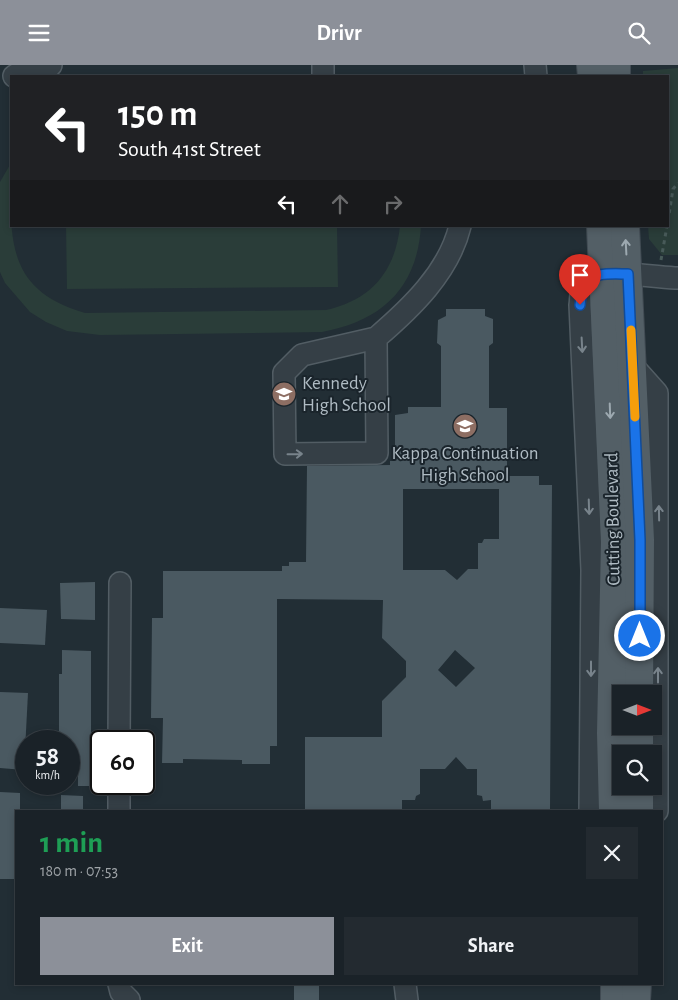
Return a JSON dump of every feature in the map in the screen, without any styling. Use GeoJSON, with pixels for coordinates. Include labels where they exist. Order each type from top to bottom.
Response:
{"type":"FeatureCollection","features":[{"type":"Feature","properties":{"kind":"main road","name":"Cutting Boulevard"},"geometry":{"type":"LineString","coordinates":[[601,227],[616,274],[632,365],[640,540],[639,685]]}},
{"type":"Feature","properties":{"kind":"main road","name":"Cutting Boulevard"},"geometry":{"type":"LineString","coordinates":[[613,810],[611,733],[615,542],[616,274],[625,227]]}},
{"type":"Feature","properties":{"kind":"main road"},"geometry":{"type":"LineString","coordinates":[[638,810],[639,795]]}},
{"type":"Feature","properties":{"kind":"main road"},"geometry":{"type":"LineString","coordinates":[[615,985],[615,1000]]}},
{"type":"Feature","properties":{"kind":"main road"},"geometry":{"type":"LineString","coordinates":[[636,1000],[637,985]]}},
{"type":"Feature","properties":{"kind":"street"},"geometry":{"type":"LineString","coordinates":[[16,73],[51,65]]}},
{"type":"Feature","properties":{"kind":"street"},"geometry":{"type":"LineString","coordinates":[[0,86],[10,78]]}},
{"type":"Feature","properties":{"kind":"street"},"geometry":{"type":"LineString","coordinates":[[376,338],[377,453],[285,454],[284,373],[302,355],[376,338],[423,293],[456,243],[460,227]]}},
{"type":"Feature","properties":{"kind":"street"},"geometry":{"type":"LineString","coordinates":[[590,810],[592,571],[580,305],[583,286],[591,278],[616,274],[668,278]]}},
{"type":"Feature","properties":{"kind":"street"},"geometry":{"type":"LineString","coordinates":[[632,365],[657,393],[657,810]]}},
{"type":"Feature","properties":{"kind":"street"},"geometry":{"type":"LineString","coordinates":[[119,730],[120,583]]}},
{"type":"Feature","properties":{"kind":"street"},"geometry":{"type":"LineString","coordinates":[[119,795],[119,810]]}},
{"type":"Feature","properties":{"kind":"street"},"geometry":{"type":"LineString","coordinates":[[119,985],[120,992],[129,1000]]}},
{"type":"Feature","properties":{"kind":"street"},"geometry":{"type":"LineString","coordinates":[[404,985],[407,1000]]}},
{"type":"Feature","properties":{"kind":"path"},"geometry":{"type":"LineString","coordinates":[[669,216],[674,189],[678,183]]}},
{"type":"Feature","properties":{"kind":"path"},"geometry":{"type":"LineString","coordinates":[[666,227],[668,278]]}},
{"type":"Feature","properties":{"kind":"green space"},"geometry":{"type":"Polygon","coordinates":[[[678,68],[678,255],[662,255],[649,239],[648,227],[669,227],[669,75],[643,75],[643,71],[678,68]]]}},
{"type":"Feature","properties":{"kind":"green space"},"geometry":{"type":"Polygon","coordinates":[[[10,165],[10,227],[12,227],[17,256],[25,274],[38,289],[58,303],[85,313],[326,310],[356,299],[378,281],[393,257],[400,227],[421,227],[418,248],[412,268],[403,284],[392,298],[378,310],[362,320],[343,327],[322,332],[100,335],[67,331],[46,322],[30,312],[5,283],[0,272],[0,182],[10,165]]]}},
{"type":"Feature","properties":{"kind":"green space"},"geometry":{"type":"Polygon","coordinates":[[[66,227],[337,227],[338,287],[67,289],[66,227]]]}},
{"type":"Feature","properties":{"kind":"building"},"geometry":{"type":"Polygon","coordinates":[[[446,309],[485,309],[485,316],[493,319],[493,343],[489,346],[489,408],[507,408],[507,476],[539,476],[539,485],[552,485],[550,810],[491,810],[491,800],[483,801],[482,796],[477,795],[477,769],[467,769],[456,757],[445,769],[420,769],[420,794],[416,796],[415,800],[402,800],[402,810],[305,810],[305,737],[382,737],[382,701],[406,677],[406,661],[382,638],[383,600],[277,599],[277,746],[270,746],[270,764],[242,764],[242,760],[183,759],[183,763],[162,763],[163,718],[151,718],[152,618],[163,618],[163,571],[282,571],[282,566],[289,566],[289,562],[306,562],[307,466],[390,465],[390,461],[395,461],[395,415],[408,413],[408,407],[441,407],[441,346],[437,343],[438,320],[446,316],[446,309]],[[403,489],[403,570],[445,570],[457,580],[468,569],[478,569],[478,543],[482,543],[484,539],[499,539],[499,489],[403,489]],[[455,650],[438,670],[456,687],[475,668],[455,650]]]}},
{"type":"Feature","properties":{"kind":"building"},"geometry":{"type":"Polygon","coordinates":[[[95,582],[95,620],[61,619],[60,583],[95,582]]]}},
{"type":"Feature","properties":{"kind":"building"},"geometry":{"type":"Polygon","coordinates":[[[0,608],[47,610],[45,645],[0,643],[0,608]]]}},
{"type":"Feature","properties":{"kind":"building"},"geometry":{"type":"Polygon","coordinates":[[[62,650],[91,651],[90,786],[80,786],[80,730],[59,730],[59,674],[62,674],[62,650]]]}},
{"type":"Feature","properties":{"kind":"building"},"geometry":{"type":"Polygon","coordinates":[[[0,692],[28,693],[26,730],[15,730],[15,769],[0,768],[0,692]]]}},
{"type":"Feature","properties":{"kind":"building"},"geometry":{"type":"Polygon","coordinates":[[[0,792],[20,795],[20,810],[15,810],[15,879],[0,879],[0,792]]]}},
{"type":"Feature","properties":{"kind":"building"},"geometry":{"type":"Polygon","coordinates":[[[61,795],[83,796],[83,810],[61,810],[61,795]]]}},
{"type":"Feature","properties":{"kind":"building"},"geometry":{"type":"Polygon","coordinates":[[[294,985],[319,985],[319,1000],[294,1000],[294,985]]]}},
{"type":"Feature","properties":{"kind":"slow traffic"},"geometry":{"type":"LineString","coordinates":[[631,330],[635,417]]}},
{"type":"Feature","properties":{"kind":"place","name":"Kennedy High School"},"geometry":{"type":"Point","coordinates":[284,394]}},
{"type":"Feature","properties":{"kind":"place","name":"Kappa Continuation High School"},"geometry":{"type":"Point","coordinates":[465,426]}},
{"type":"Feature","properties":{"kind":"route"},"geometry":{"type":"LineString","coordinates":[[580,305],[583,286],[591,278],[604,275],[628,274],[640,540],[640,636]]}}]}
